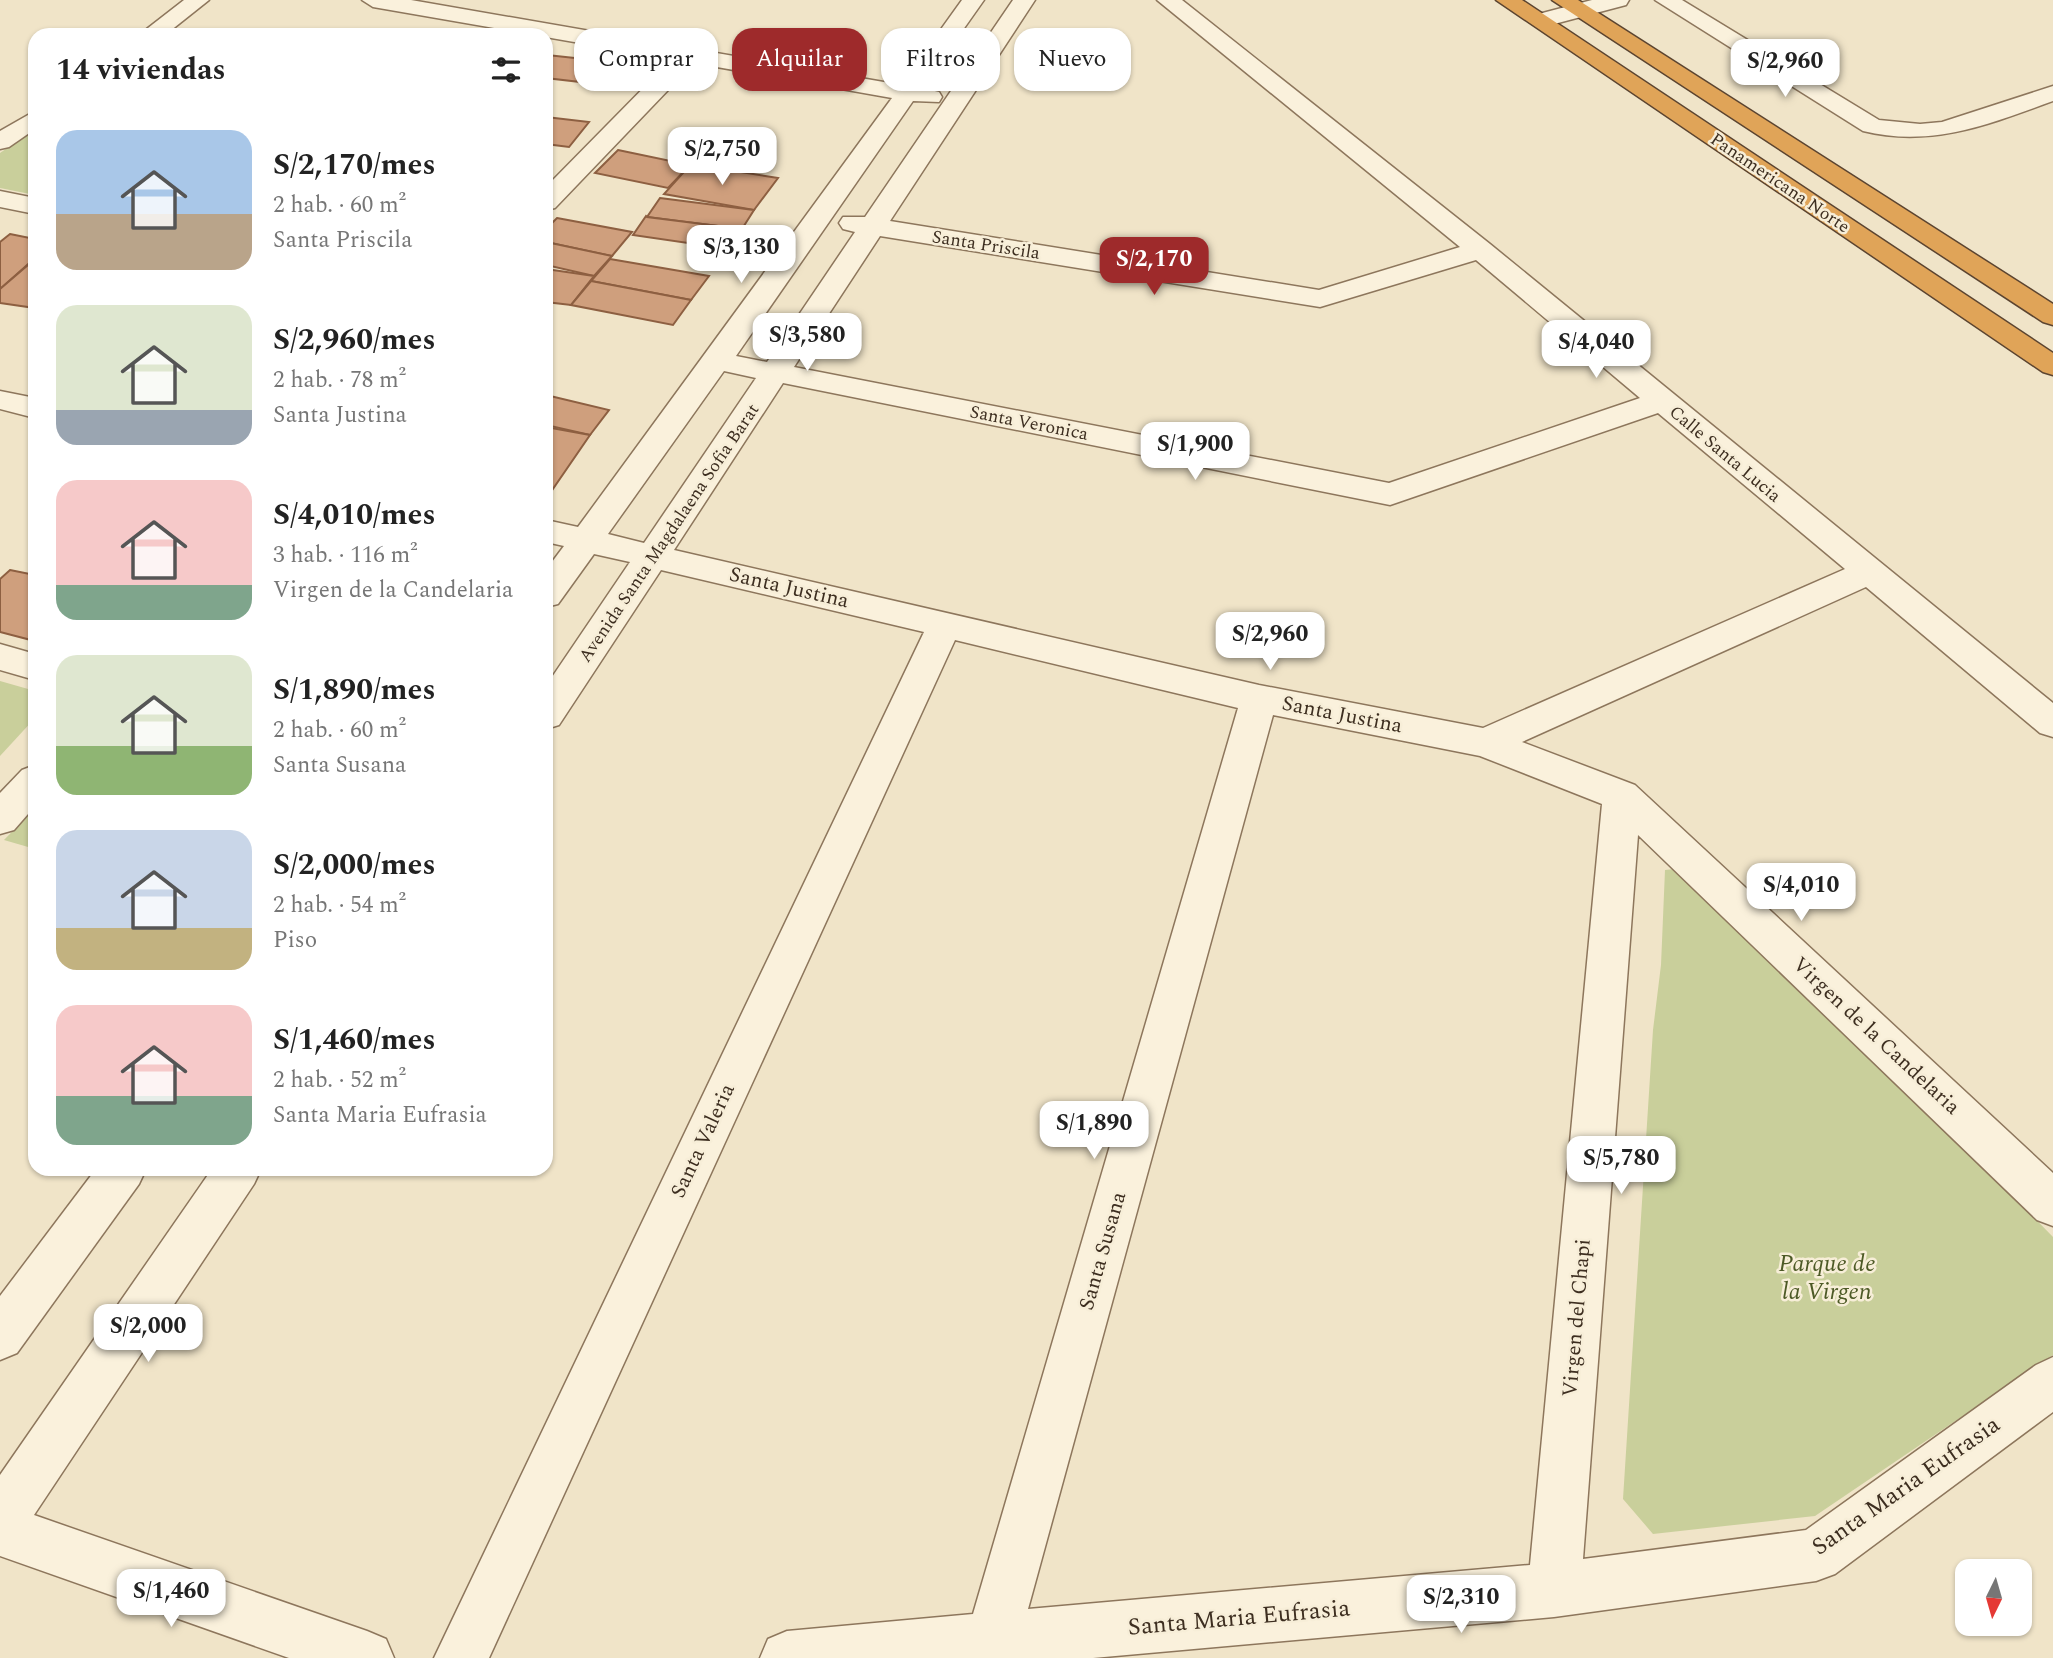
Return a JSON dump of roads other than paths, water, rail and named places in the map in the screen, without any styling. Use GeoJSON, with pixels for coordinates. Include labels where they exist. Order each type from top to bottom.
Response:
{"type":"FeatureCollection","features":[{"type":"Feature","properties":{"kind":"highway","name":"Panamericana Norte"},"geometry":{"type":"LineString","coordinates":[[1507,0],[2053,366]]}},
{"type":"Feature","properties":{"kind":"highway","name":"Panamericana Norte"},"geometry":{"type":"LineString","coordinates":[[1571,5],[2053,316]]}},
{"type":"Feature","properties":{"kind":"street"},"geometry":{"type":"LineString","coordinates":[[160,28],[198,0]]}},
{"type":"Feature","properties":{"kind":"street"},"geometry":{"type":"LineString","coordinates":[[373,0],[541,28]]}},
{"type":"Feature","properties":{"kind":"street"},"geometry":{"type":"LineString","coordinates":[[553,586],[717,361],[973,0]]}},
{"type":"Feature","properties":{"kind":"street","name":"Avenida Santa Magdalaena Sofia Barat"},"geometry":{"type":"LineString","coordinates":[[553,705],[876,226],[1024,0]]}},
{"type":"Feature","properties":{"kind":"street","name":"Calle Santa Lucia"},"geometry":{"type":"LineString","coordinates":[[1168,0],[1480,250],[1867,573],[2053,723]]}},
{"type":"Feature","properties":{"kind":"street"},"geometry":{"type":"LineString","coordinates":[[1539,21],[1571,5],[1618,0]]}},
{"type":"Feature","properties":{"kind":"street"},"geometry":{"type":"LineString","coordinates":[[1666,0],[1872,126],[1895,132],[1943,131],[2053,93]]}},
{"type":"Feature","properties":{"kind":"street"},"geometry":{"type":"LineString","coordinates":[[553,30],[574,34]]}},
{"type":"Feature","properties":{"kind":"street"},"geometry":{"type":"LineString","coordinates":[[718,58],[958,101]]}},
{"type":"Feature","properties":{"kind":"street"},"geometry":{"type":"LineString","coordinates":[[553,191],[570,164],[650,91]]}},
{"type":"Feature","properties":{"kind":"street"},"geometry":{"type":"LineString","coordinates":[[0,142],[28,123]]}},
{"type":"Feature","properties":{"kind":"street"},"geometry":{"type":"LineString","coordinates":[[0,199],[28,205]]}},
{"type":"Feature","properties":{"kind":"street","name":"Santa Priscila"},"geometry":{"type":"LineString","coordinates":[[819,217],[1320,299],[1480,250]]}},
{"type":"Feature","properties":{"kind":"street","name":"Santa Veronica"},"geometry":{"type":"LineString","coordinates":[[717,361],[1390,494],[1661,401]]}},
{"type":"Feature","properties":{"kind":"street"},"geometry":{"type":"LineString","coordinates":[[0,400],[28,406]]}},
{"type":"Feature","properties":{"kind":"street","name":"Santa Justina"},"geometry":{"type":"LineString","coordinates":[[553,533],[1259,699],[1485,743]]}},
{"type":"Feature","properties":{"kind":"street"},"geometry":{"type":"LineString","coordinates":[[1485,743],[1867,573]]}},
{"type":"Feature","properties":{"kind":"street","name":"Santa Valeria"},"geometry":{"type":"LineString","coordinates":[[461,1658],[945,624]]}},
{"type":"Feature","properties":{"kind":"street"},"geometry":{"type":"LineString","coordinates":[[0,657],[28,665]]}},
{"type":"Feature","properties":{"kind":"street","name":"Santa Susana"},"geometry":{"type":"LineString","coordinates":[[992,1641],[1259,699]]}},
{"type":"Feature","properties":{"kind":"street","name":"Virgen de la Candelaria"},"geometry":{"type":"LineString","coordinates":[[1485,743],[1622,796],[2053,1204]]}},
{"type":"Feature","properties":{"kind":"street"},"geometry":{"type":"LineString","coordinates":[[0,819],[28,788]]}},
{"type":"Feature","properties":{"kind":"street","name":"Virgen del Chapi"},"geometry":{"type":"LineString","coordinates":[[1554,1590],[1622,796]]}},
{"type":"Feature","properties":{"kind":"street"},"geometry":{"type":"LineString","coordinates":[[0,1336],[118,1176]]}},
{"type":"Feature","properties":{"kind":"street"},"geometry":{"type":"LineString","coordinates":[[0,1520],[233,1176]]}},
{"type":"Feature","properties":{"kind":"street","name":"Santa Maria Eufrasia"},"geometry":{"type":"LineString","coordinates":[[787,1658],[1554,1590],[1816,1555],[2053,1382]]}},
{"type":"Feature","properties":{"kind":"street"},"geometry":{"type":"LineString","coordinates":[[0,1530],[368,1658]]}},
{"type":"Feature","properties":{"kind":"park label","name":"Parque de la Virgen"},"geometry":{"type":"Point","coordinates":[1827,1278]}}]}
